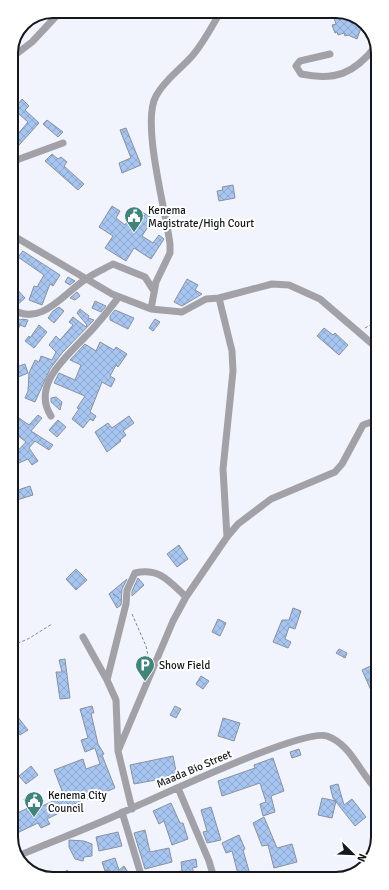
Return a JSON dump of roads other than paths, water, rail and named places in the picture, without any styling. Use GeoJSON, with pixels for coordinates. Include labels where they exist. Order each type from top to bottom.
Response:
{"type":"FeatureCollection","features":[{"type":"Feature","properties":{"kind":"street"},"geometry":{"type":"LineString","coordinates":[[18,52],[43,31],[55,18]]}},
{"type":"Feature","properties":{"kind":"street"},"geometry":{"type":"LineString","coordinates":[[151,309],[154,291],[160,272],[170,253],[170,244],[155,166],[152,125],[155,98],[161,86],[194,54],[217,18]]}},
{"type":"Feature","properties":{"kind":"street"},"geometry":{"type":"LineString","coordinates":[[330,54],[300,61],[296,66],[301,74],[323,78],[338,76],[352,69],[366,59],[371,53]]}},
{"type":"Feature","properties":{"kind":"street"},"geometry":{"type":"LineString","coordinates":[[18,159],[63,143]]}},
{"type":"Feature","properties":{"kind":"street"},"geometry":{"type":"LineString","coordinates":[[18,239],[118,298],[151,309],[182,312],[206,299],[219,298],[265,286],[288,285],[320,299],[371,343]]}},
{"type":"Feature","properties":{"kind":"street"},"geometry":{"type":"LineString","coordinates":[[18,312],[35,314],[45,311],[85,279],[113,264],[145,277],[154,291]]}},
{"type":"Feature","properties":{"kind":"street"},"geometry":{"type":"LineString","coordinates":[[51,416],[46,409],[45,400],[47,387],[51,376],[58,364],[103,318],[118,298]]}},
{"type":"Feature","properties":{"kind":"street"},"geometry":{"type":"LineString","coordinates":[[219,298],[232,351],[233,371],[223,469],[228,537]]}},
{"type":"Feature","properties":{"kind":"street"},"geometry":{"type":"LineString","coordinates":[[118,751],[173,622],[186,597],[228,537],[243,520],[271,499],[335,472],[342,464],[363,425],[371,422]]}},
{"type":"Feature","properties":{"kind":"street"},"geometry":{"type":"LineString","coordinates":[[107,680],[126,604],[127,590],[135,573],[148,570],[164,577],[186,597]]}},
{"type":"Feature","properties":{"kind":"street"},"geometry":{"type":"LineString","coordinates":[[83,637],[107,680],[116,700],[118,751],[132,809]]}},
{"type":"Feature","properties":{"kind":"street","name":"Maada Bio Street"},"geometry":{"type":"LineString","coordinates":[[23,854],[277,747],[314,735],[325,735],[336,740],[345,748],[371,783]]}},
{"type":"Feature","properties":{"kind":"street"},"geometry":{"type":"LineString","coordinates":[[178,788],[212,872]]}},
{"type":"Feature","properties":{"kind":"street"},"geometry":{"type":"LineString","coordinates":[[122,812],[140,872]]}},
{"type":"Feature","properties":{"kind":"place","name":"Kenema Magistrate/High Court"},"geometry":{"type":"Point","coordinates":[134,233]}},
{"type":"Feature","properties":{"kind":"place","name":"Show Field"},"geometry":{"type":"Point","coordinates":[145,682]}},
{"type":"Feature","properties":{"kind":"place","name":"Kenema City Council"},"geometry":{"type":"Point","coordinates":[34,818]}}]}
